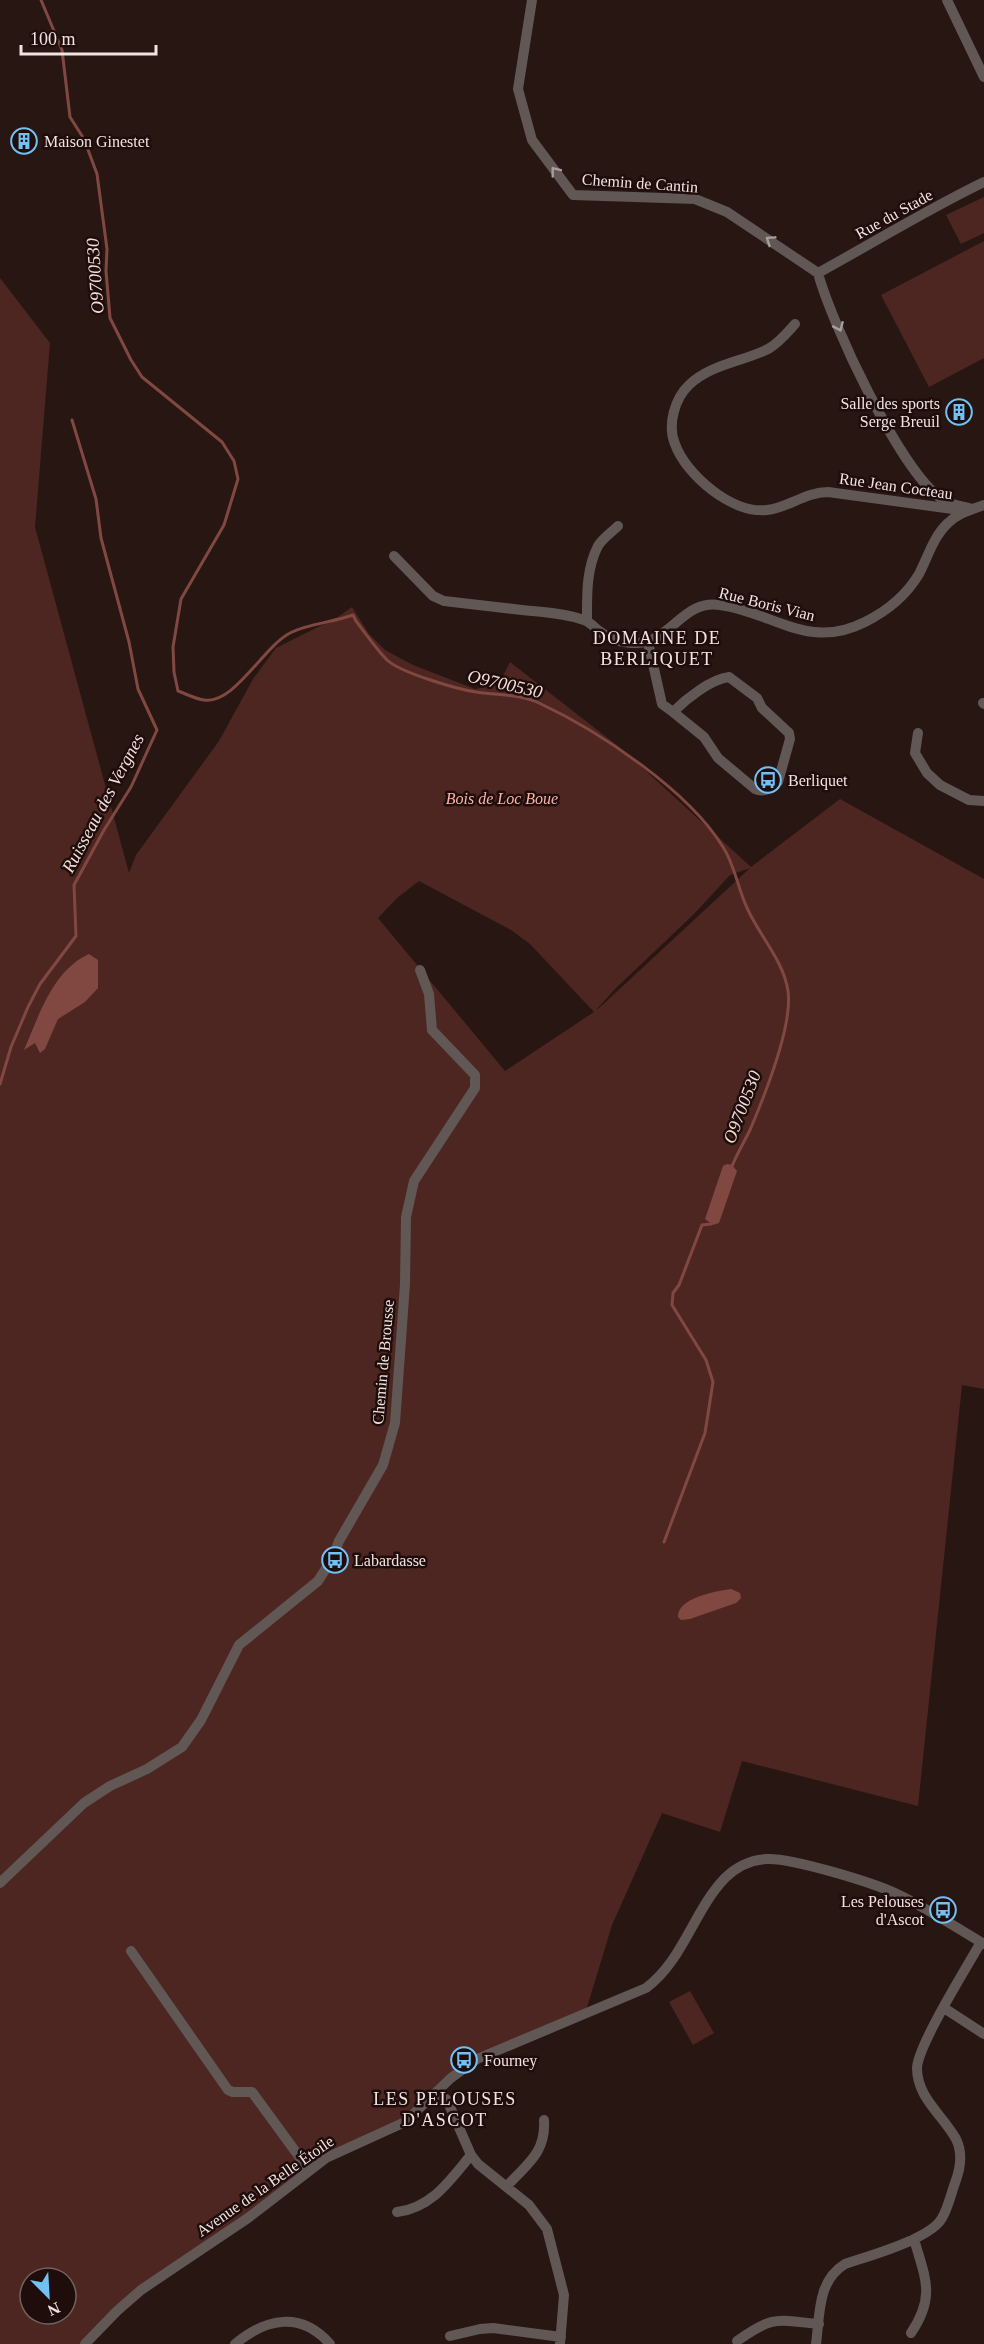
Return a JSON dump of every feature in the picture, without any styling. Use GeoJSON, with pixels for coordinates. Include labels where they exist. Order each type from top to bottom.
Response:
{"type":"FeatureCollection","features":[{"type":"Feature","properties":{"kind":"street","name":"Chemin de Cantin"},"geometry":{"type":"LineString","coordinates":[[532,0],[518,89],[532,140],[573,195],[695,199],[727,212],[818,273]]}},
{"type":"Feature","properties":{"kind":"street"},"geometry":{"type":"LineString","coordinates":[[947,0],[984,77]]}},
{"type":"Feature","properties":{"kind":"street","name":"Rue du Stade"},"geometry":{"type":"LineString","coordinates":[[818,273],[984,182]]}},
{"type":"Feature","properties":{"kind":"street"},"geometry":{"type":"LineString","coordinates":[[818,273],[825,297],[863,381],[900,450],[927,486],[943,500],[972,509],[984,505]]}},
{"type":"Feature","properties":{"kind":"street","name":"Rue Jean Cocteau"},"geometry":{"type":"LineString","coordinates":[[795,324],[780,340],[766,350],[707,371],[688,386],[673,412],[674,442],[687,465],[719,496],[742,508],[767,510],[808,495],[828,492],[956,511],[972,509]]}},
{"type":"Feature","properties":{"kind":"street","name":"Rue Boris Vian"},"geometry":{"type":"LineString","coordinates":[[648,642],[662,634],[692,609],[710,604],[729,606],[803,631],[832,632],[860,625],[902,597],[919,574],[939,534],[960,513],[972,509]]}},
{"type":"Feature","properties":{"kind":"street"},"geometry":{"type":"LineString","coordinates":[[587,621],[587,590],[598,545],[618,526]]}},
{"type":"Feature","properties":{"kind":"street"},"geometry":{"type":"LineString","coordinates":[[394,556],[433,596],[444,601],[561,614],[587,621],[610,639],[627,643],[648,642],[662,704],[704,737],[718,758],[755,789],[766,790],[778,783],[790,739],[789,733],[762,708],[757,698],[735,679],[729,676],[718,680],[684,701],[674,712]]}},
{"type":"Feature","properties":{"kind":"street"},"geometry":{"type":"LineString","coordinates":[[918,733],[915,753],[927,773],[940,785],[969,801],[984,801]]}},
{"type":"Feature","properties":{"kind":"street","name":"Chemin de Brousse"},"geometry":{"type":"LineString","coordinates":[[0,1882],[84,1803],[110,1786],[147,1769],[182,1748],[201,1720],[239,1645],[318,1581],[383,1465],[395,1423],[405,1284],[406,1217],[414,1180],[475,1088],[475,1075],[432,1030],[429,994],[420,970]]}},
{"type":"Feature","properties":{"kind":"street","name":"Avenue de la Belle Étoile"},"geometry":{"type":"LineString","coordinates":[[85,2344],[117,2310],[141,2290],[248,2218],[309,2170],[344,2148],[399,2126],[461,2070],[487,2054],[646,1988],[664,1971],[720,1884],[733,1871],[755,1861],[772,1859],[786,1861],[881,1886],[909,1899],[982,1943]]}},
{"type":"Feature","properties":{"kind":"street"},"geometry":{"type":"LineString","coordinates":[[816,2344],[824,2289],[835,2270],[844,2264],[914,2239],[942,2219],[958,2173],[960,2160],[957,2140],[932,2107],[918,2080],[919,2054],[982,1943]]}},
{"type":"Feature","properties":{"kind":"street"},"geometry":{"type":"LineString","coordinates":[[131,1958],[228,2090],[252,2092],[309,2170]]}},
{"type":"Feature","properties":{"kind":"street"},"geometry":{"type":"LineString","coordinates":[[944,2008],[984,2034]]}},
{"type":"Feature","properties":{"kind":"street"},"geometry":{"type":"LineString","coordinates":[[437,2091],[447,2100],[471,2156],[536,2212],[551,2240],[564,2295],[561,2341],[493,2328],[450,2336]]}},
{"type":"Feature","properties":{"kind":"street"},"geometry":{"type":"LineString","coordinates":[[507,2186],[542,2145],[544,2120]]}},
{"type":"Feature","properties":{"kind":"street"},"geometry":{"type":"LineString","coordinates":[[397,2212],[408,2211],[429,2201],[471,2156]]}},
{"type":"Feature","properties":{"kind":"street"},"geometry":{"type":"LineString","coordinates":[[910,2333],[922,2316],[928,2287],[914,2239]]}},
{"type":"Feature","properties":{"kind":"street"},"geometry":{"type":"LineString","coordinates":[[737,2341],[771,2320],[819,2324]]}},
{"type":"Feature","properties":{"kind":"street"},"geometry":{"type":"LineString","coordinates":[[235,2344],[252,2331],[267,2324],[283,2321],[311,2327],[320,2332],[330,2344]]}},
{"type":"Feature","properties":{"kind":"green space"},"geometry":{"type":"Polygon","coordinates":[[[984,197],[984,233],[961,244],[946,215],[984,197]]]}},
{"type":"Feature","properties":{"kind":"green space"},"geometry":{"type":"Polygon","coordinates":[[[984,241],[984,358],[929,387],[881,295],[984,241]]]}},
{"type":"Feature","properties":{"kind":"green space","name":"Bois de Loc Boue"},"geometry":{"type":"Polygon","coordinates":[[[0,278],[50,343],[35,527],[129,873],[136,855],[219,741],[253,679],[276,648],[338,617],[352,607],[369,634],[385,650],[413,665],[475,689],[499,684],[510,662],[623,750],[751,867],[840,799],[984,879],[984,1389],[962,1385],[918,1806],[742,1761],[720,1832],[662,1813],[612,1925],[585,2014],[480,2058],[416,2113],[347,2146],[164,2275],[85,2344],[0,2344],[0,278]],[[750,868],[730,875],[695,913],[615,989],[598,1009],[750,868]],[[419,881],[397,898],[378,918],[505,1071],[594,1012],[530,944],[511,930],[419,881]]]}},
{"type":"Feature","properties":{"kind":"green space"},"geometry":{"type":"Polygon","coordinates":[[[690,1991],[714,2033],[693,2045],[669,2002],[690,1991]]]}},
{"type":"Feature","properties":{"kind":"shaded area"},"geometry":{"type":"Polygon","coordinates":[[[89,954],[98,960],[98,988],[85,1002],[58,1019],[45,1049],[40,1053],[35,1043],[24,1050],[41,1009],[56,983],[65,971],[89,954]]]}},
{"type":"Feature","properties":{"kind":"shaded area"},"geometry":{"type":"Polygon","coordinates":[[[732,1165],[737,1171],[719,1223],[713,1225],[705,1219],[723,1166],[732,1165]]]}},
{"type":"Feature","properties":{"kind":"shaded area"},"geometry":{"type":"Polygon","coordinates":[[[731,1589],[740,1593],[741,1598],[736,1603],[690,1619],[681,1620],[678,1617],[679,1610],[690,1600],[731,1589]]]}},
{"type":"Feature","properties":{"kind":"waterway","name":"O9700530"},"geometry":{"type":"LineString","coordinates":[[41,0],[62,50],[70,117],[84,139],[97,174],[107,249],[106,271],[110,318],[142,377],[222,442],[234,461],[238,479],[224,525],[181,599],[173,647],[174,672],[178,691],[204,700],[215,699],[237,685],[269,650],[290,633],[304,627],[353,615],[379,651],[394,665],[456,688],[516,696],[539,703],[588,729],[665,784],[688,804],[723,847],[731,862],[748,910],[782,970],[788,991],[786,1023],[776,1061],[763,1099],[732,1166]]}},
{"type":"Feature","properties":{"kind":"waterway","name":"Ruisseau des Vergnes"},"geometry":{"type":"LineString","coordinates":[[0,1084],[11,1047],[28,1007],[40,984],[76,936],[74,885],[131,787],[157,730],[138,689],[129,642],[101,538],[96,499],[72,420]]}},
{"type":"Feature","properties":{"kind":"waterway","name":"O9700530"},"geometry":{"type":"LineString","coordinates":[[664,1542],[705,1433],[713,1382],[706,1360],[672,1305],[673,1293],[679,1285],[702,1225],[711,1224],[712,1221]]}},
{"type":"Feature","properties":{"kind":"place","name":"Maison Ginestet"},"geometry":{"type":"Point","coordinates":[24,141]}},
{"type":"Feature","properties":{"kind":"place","name":"Salle des sports Serge Breuil"},"geometry":{"type":"Point","coordinates":[959,412]}},
{"type":"Feature","properties":{"kind":"place","name":"Berliquet"},"geometry":{"type":"Point","coordinates":[768,780]}},
{"type":"Feature","properties":{"kind":"place","name":"Labardasse"},"geometry":{"type":"Point","coordinates":[335,1560]}},
{"type":"Feature","properties":{"kind":"place","name":"Les Pelouses d'Ascot"},"geometry":{"type":"Point","coordinates":[943,1910]}},
{"type":"Feature","properties":{"kind":"place","name":"Fourney"},"geometry":{"type":"Point","coordinates":[464,2060]}},
{"type":"Feature","properties":{"kind":"district","name":"DOMAINE DE BERLIQUET"},"geometry":{"type":"Point","coordinates":[657,648]}},
{"type":"Feature","properties":{"kind":"district","name":"LES PELOUSES D'ASCOT"},"geometry":{"type":"Point","coordinates":[445,2109]}}]}
